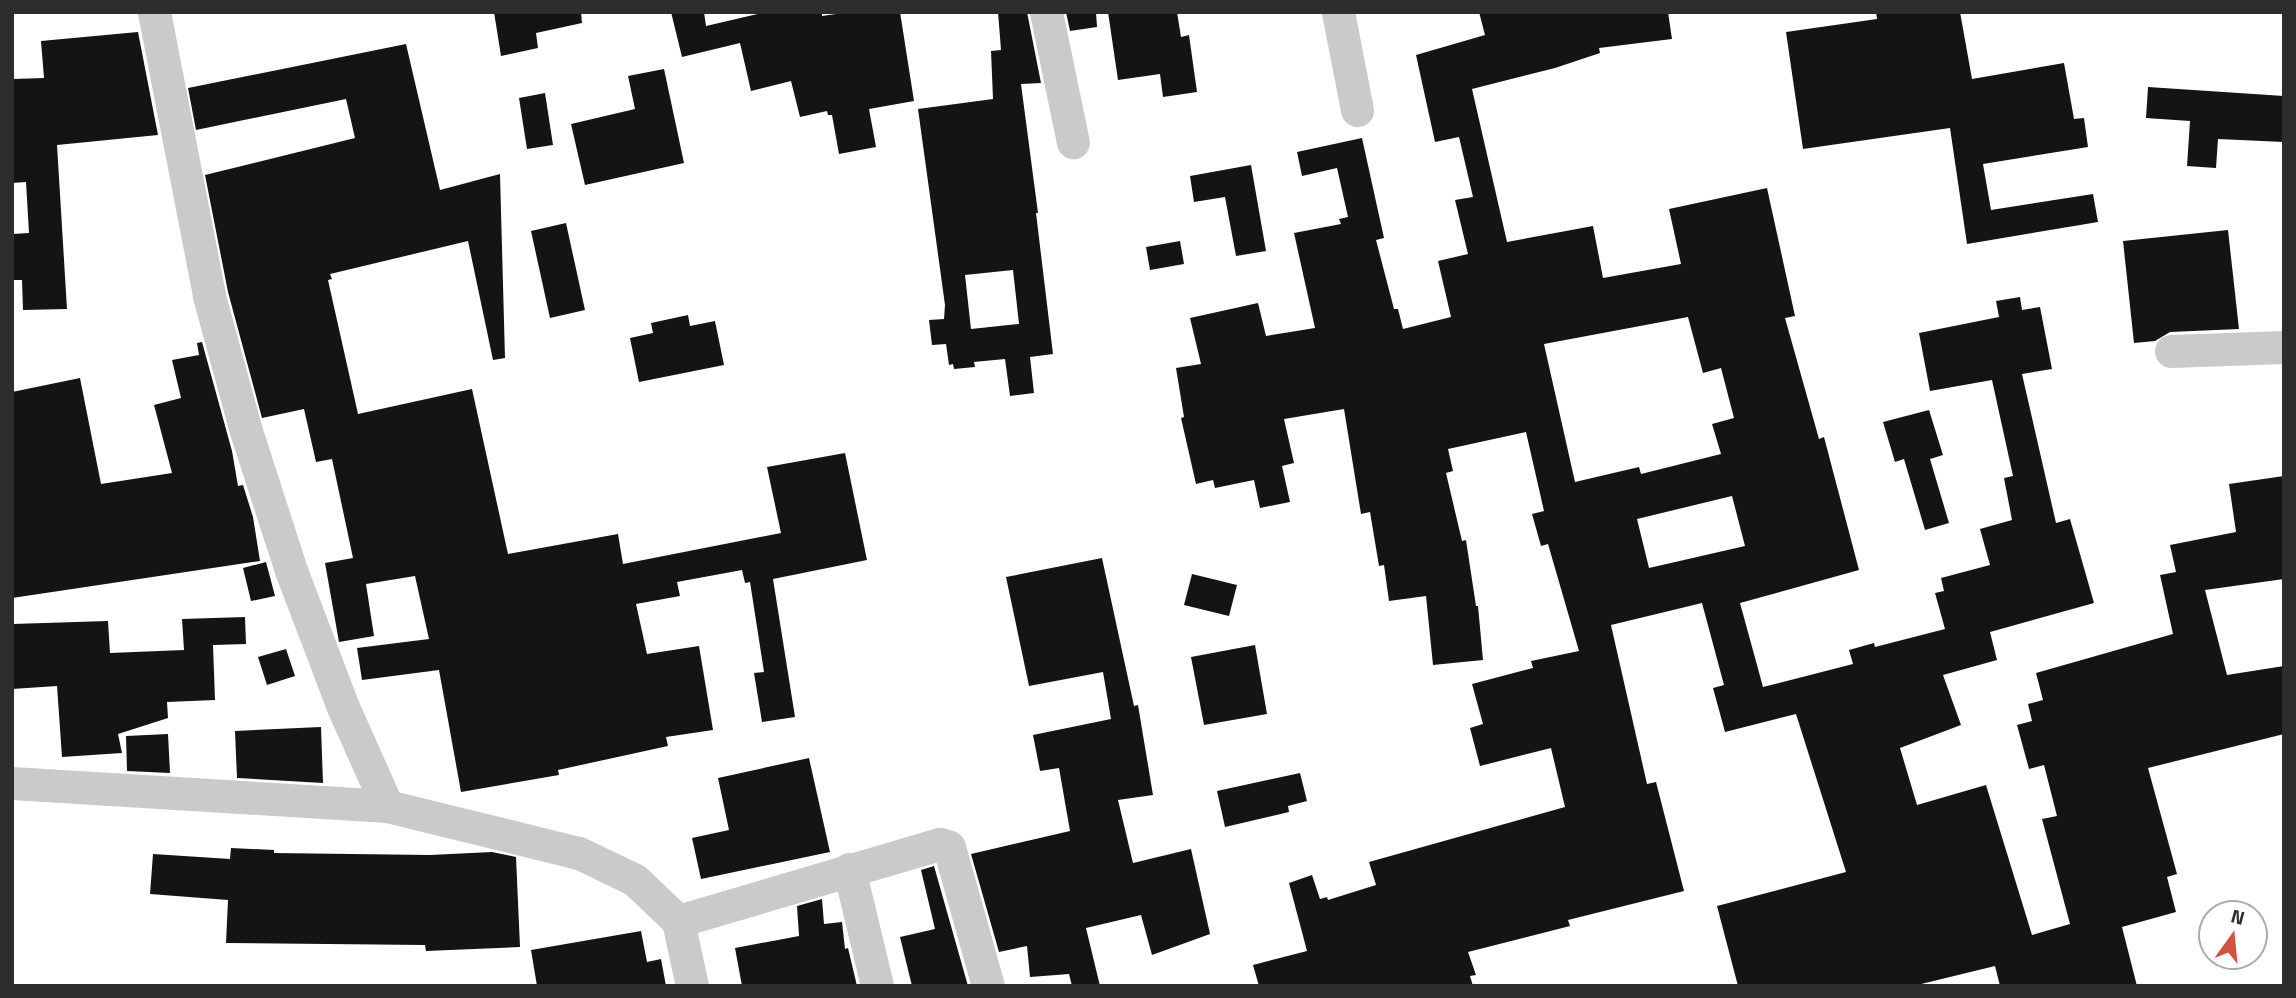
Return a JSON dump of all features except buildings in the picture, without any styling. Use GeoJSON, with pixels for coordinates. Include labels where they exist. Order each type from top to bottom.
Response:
{"type":"FeatureCollection","features":[{"type":"Feature","properties":{"kind":"street"},"geometry":{"type":"LineString","coordinates":[[154,12],[209,296],[246,431],[292,573],[343,707],[387,806]]}},
{"type":"Feature","properties":{"kind":"street"},"geometry":{"type":"LineString","coordinates":[[1046,12],[1073,142]]}},
{"type":"Feature","properties":{"kind":"street"},"geometry":{"type":"LineString","coordinates":[[1338,12],[1357,110]]}},
{"type":"Feature","properties":{"kind":"street"},"geometry":{"type":"LineString","coordinates":[[2171,351],[2284,347]]}},
{"type":"Feature","properties":{"kind":"street"},"geometry":{"type":"LineString","coordinates":[[12,783],[387,806],[579,853],[635,880],[678,921],[692,986]]}},
{"type":"Feature","properties":{"kind":"street"},"geometry":{"type":"LineString","coordinates":[[678,921],[940,844],[949,847],[988,986]]}},
{"type":"Feature","properties":{"kind":"street"},"geometry":{"type":"LineString","coordinates":[[849,870],[877,986]]}}]}
